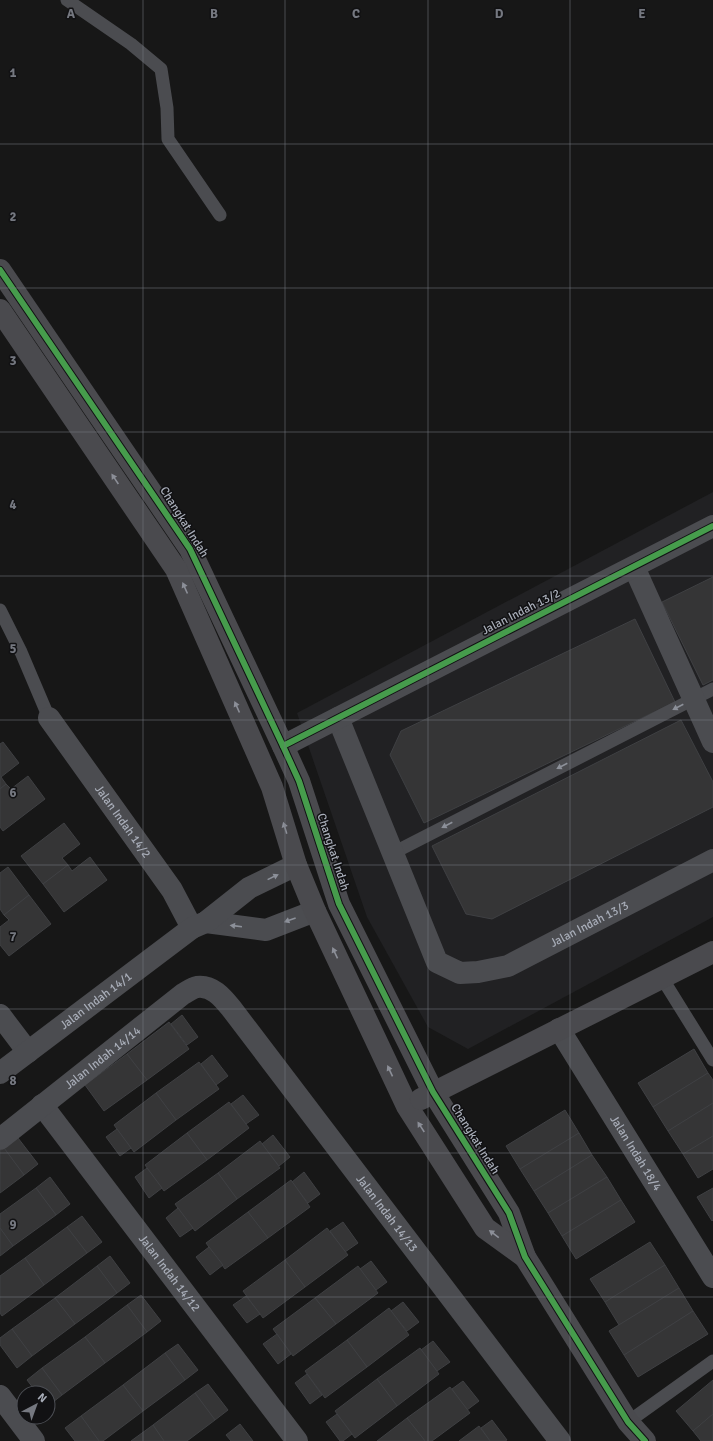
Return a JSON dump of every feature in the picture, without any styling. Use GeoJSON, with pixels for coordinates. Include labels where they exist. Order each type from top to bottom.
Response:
{"type":"FeatureCollection","features":[{"type":"Feature","properties":{"kind":"street","name":"Changkat Indah"},"geometry":{"type":"LineString","coordinates":[[0,270],[190,548],[284,746],[299,781],[339,904],[433,1092],[509,1213],[525,1257],[628,1422],[645,1441]]}},
{"type":"Feature","properties":{"kind":"street","name":"Changkat Indah"},"geometry":{"type":"LineString","coordinates":[[0,310],[176,569],[272,787],[296,866],[315,911],[407,1106],[485,1228],[525,1257]]}},
{"type":"Feature","properties":{"kind":"street","name":"Jalan Indah 13/2"},"geometry":{"type":"LineString","coordinates":[[284,746],[713,526]]}},
{"type":"Feature","properties":{"kind":"street"},"geometry":{"type":"LineString","coordinates":[[634,567],[713,742]]}},
{"type":"Feature","properties":{"kind":"street","name":"Jalan Indah 14/2"},"geometry":{"type":"LineString","coordinates":[[49,718],[172,890],[199,925]]}},
{"type":"Feature","properties":{"kind":"street"},"geometry":{"type":"LineString","coordinates":[[338,718],[393,853]]}},
{"type":"Feature","properties":{"kind":"street","name":"Jalan Indah 13/3"},"geometry":{"type":"LineString","coordinates":[[393,853],[437,962],[460,973],[478,972],[508,966],[713,860]]}},
{"type":"Feature","properties":{"kind":"street","name":"Jalan Indah 14/1"},"geometry":{"type":"LineString","coordinates":[[0,1074],[249,888],[296,866]]}},
{"type":"Feature","properties":{"kind":"street"},"geometry":{"type":"LineString","coordinates":[[199,925],[266,930],[315,911]]}},
{"type":"Feature","properties":{"kind":"street"},"geometry":{"type":"LineString","coordinates":[[407,1106],[713,952]]}},
{"type":"Feature","properties":{"kind":"street","name":"Jalan Indah 14/14"},"geometry":{"type":"LineString","coordinates":[[0,1139],[183,994],[197,987],[210,988]]}},
{"type":"Feature","properties":{"kind":"street","name":"Jalan Indah 14/13"},"geometry":{"type":"LineString","coordinates":[[210,988],[222,996],[560,1441]]}},
{"type":"Feature","properties":{"kind":"street"},"geometry":{"type":"LineString","coordinates":[[0,1015],[28,1052]]}},
{"type":"Feature","properties":{"kind":"street","name":"Jalan Indah 18/4"},"geometry":{"type":"LineString","coordinates":[[559,1029],[713,1277]]}},
{"type":"Feature","properties":{"kind":"street","name":"Jalan Indah 14/12"},"geometry":{"type":"LineString","coordinates":[[42,1106],[297,1441]]}},
{"type":"Feature","properties":{"kind":"street"},"geometry":{"type":"LineString","coordinates":[[0,1396],[34,1441]]}},
{"type":"Feature","properties":{"kind":"lane"},"geometry":{"type":"LineString","coordinates":[[67,0],[131,44],[161,69],[167,108],[168,139],[220,216]]}},
{"type":"Feature","properties":{"kind":"lane"},"geometry":{"type":"LineString","coordinates":[[0,610],[21,652],[49,718]]}},
{"type":"Feature","properties":{"kind":"lane"},"geometry":{"type":"LineString","coordinates":[[393,853],[713,689]]}},
{"type":"Feature","properties":{"kind":"lane"},"geometry":{"type":"LineString","coordinates":[[662,978],[713,1060]]}},
{"type":"Feature","properties":{"kind":"lane"},"geometry":{"type":"LineString","coordinates":[[628,1422],[713,1361]]}},
{"type":"Feature","properties":{"kind":"shaded area"},"geometry":{"type":"Polygon","coordinates":[[[713,492],[713,917],[468,1049],[428,1027],[367,917],[297,713],[713,492]]]}},
{"type":"Feature","properties":{"kind":"building"},"geometry":{"type":"Polygon","coordinates":[[[713,577],[713,680],[703,685],[662,602],[713,577]]]}},
{"type":"Feature","properties":{"kind":"building"},"geometry":{"type":"Polygon","coordinates":[[[635,619],[675,702],[424,823],[390,755],[401,731],[635,619]]]}},
{"type":"Feature","properties":{"kind":"building"},"geometry":{"type":"Polygon","coordinates":[[[681,720],[713,782],[713,807],[492,919],[466,914],[432,846],[681,720]]]}},
{"type":"Feature","properties":{"kind":"building"},"geometry":{"type":"Polygon","coordinates":[[[3,742],[19,763],[1,777],[6,784],[0,789],[0,744],[3,742]]]}},
{"type":"Feature","properties":{"kind":"building"},"geometry":{"type":"Polygon","coordinates":[[[28,776],[45,799],[3,831],[0,827],[0,789],[6,784],[11,789],[28,776]]]}},
{"type":"Feature","properties":{"kind":"building"},"geometry":{"type":"Polygon","coordinates":[[[64,823],[80,844],[62,858],[68,865],[43,884],[21,856],[64,823]]]}},
{"type":"Feature","properties":{"kind":"building"},"geometry":{"type":"Polygon","coordinates":[[[90,857],[107,880],[64,912],[43,884],[68,865],[72,871],[90,857]]]}},
{"type":"Feature","properties":{"kind":"building"},"geometry":{"type":"Polygon","coordinates":[[[8,867],[29,895],[4,915],[0,909],[0,873],[8,867]]]}},
{"type":"Feature","properties":{"kind":"building"},"geometry":{"type":"Polygon","coordinates":[[[29,895],[51,924],[9,956],[0,945],[0,927],[9,920],[4,915],[29,895]]]}},
{"type":"Feature","properties":{"kind":"building"},"geometry":{"type":"Polygon","coordinates":[[[182,1015],[198,1037],[187,1045],[171,1024],[182,1015]]]}},
{"type":"Feature","properties":{"kind":"building"},"geometry":{"type":"Polygon","coordinates":[[[169,1022],[189,1049],[147,1080],[127,1054],[169,1022]]]}},
{"type":"Feature","properties":{"kind":"building"},"geometry":{"type":"Polygon","coordinates":[[[694,1049],[708,1073],[653,1107],[638,1083],[694,1049]]]}},
{"type":"Feature","properties":{"kind":"building"},"geometry":{"type":"Polygon","coordinates":[[[127,1054],[147,1080],[104,1111],[85,1085],[127,1054]]]}},
{"type":"Feature","properties":{"kind":"building"},"geometry":{"type":"Polygon","coordinates":[[[212,1055],[228,1076],[216,1085],[201,1064],[212,1055]]]}},
{"type":"Feature","properties":{"kind":"building"},"geometry":{"type":"Polygon","coordinates":[[[199,1062],[219,1089],[176,1120],[156,1093],[199,1062]]]}},
{"type":"Feature","properties":{"kind":"building"},"geometry":{"type":"Polygon","coordinates":[[[708,1073],[713,1080],[713,1103],[668,1131],[653,1107],[708,1073]]]}},
{"type":"Feature","properties":{"kind":"building"},"geometry":{"type":"Polygon","coordinates":[[[156,1093],[176,1120],[134,1152],[114,1125],[156,1093]]]}},
{"type":"Feature","properties":{"kind":"building"},"geometry":{"type":"Polygon","coordinates":[[[243,1095],[259,1115],[246,1124],[231,1104],[243,1095]]]}},
{"type":"Feature","properties":{"kind":"building"},"geometry":{"type":"Polygon","coordinates":[[[229,1102],[249,1128],[207,1160],[187,1133],[229,1102]]]}},
{"type":"Feature","properties":{"kind":"building"},"geometry":{"type":"Polygon","coordinates":[[[713,1103],[713,1136],[683,1154],[668,1131],[713,1103]]]}},
{"type":"Feature","properties":{"kind":"building"},"geometry":{"type":"Polygon","coordinates":[[[565,1110],[579,1133],[520,1169],[506,1146],[565,1110]]]}},
{"type":"Feature","properties":{"kind":"building"},"geometry":{"type":"Polygon","coordinates":[[[117,1129],[131,1148],[120,1156],[106,1137],[117,1129]]]}},
{"type":"Feature","properties":{"kind":"building"},"geometry":{"type":"Polygon","coordinates":[[[187,1133],[207,1160],[164,1191],[145,1165],[187,1133]]]}},
{"type":"Feature","properties":{"kind":"building"},"geometry":{"type":"Polygon","coordinates":[[[579,1133],[592,1155],[534,1191],[520,1169],[579,1133]]]}},
{"type":"Feature","properties":{"kind":"building"},"geometry":{"type":"Polygon","coordinates":[[[273,1135],[290,1157],[279,1166],[262,1144],[273,1135]]]}},
{"type":"Feature","properties":{"kind":"building"},"geometry":{"type":"Polygon","coordinates":[[[713,1136],[713,1169],[698,1178],[683,1154],[713,1136]]]}},
{"type":"Feature","properties":{"kind":"building"},"geometry":{"type":"Polygon","coordinates":[[[18,1138],[38,1164],[24,1175],[4,1148],[18,1138]]]}},
{"type":"Feature","properties":{"kind":"building"},"geometry":{"type":"Polygon","coordinates":[[[260,1141],[280,1168],[237,1199],[218,1173],[260,1141]]]}},
{"type":"Feature","properties":{"kind":"building"},"geometry":{"type":"Polygon","coordinates":[[[4,1148],[24,1175],[0,1193],[0,1151],[4,1148]]]}},
{"type":"Feature","properties":{"kind":"building"},"geometry":{"type":"Polygon","coordinates":[[[592,1155],[607,1177],[548,1213],[534,1191],[592,1155]]]}},
{"type":"Feature","properties":{"kind":"building"},"geometry":{"type":"Polygon","coordinates":[[[147,1168],[162,1188],[149,1198],[135,1177],[147,1168]]]}},
{"type":"Feature","properties":{"kind":"building"},"geometry":{"type":"Polygon","coordinates":[[[304,1172],[320,1194],[308,1203],[292,1182],[304,1172]]]}},
{"type":"Feature","properties":{"kind":"building"},"geometry":{"type":"Polygon","coordinates":[[[218,1173],[237,1199],[195,1231],[175,1204],[218,1173]]]}},
{"type":"Feature","properties":{"kind":"building"},"geometry":{"type":"Polygon","coordinates":[[[50,1177],[70,1204],[56,1215],[36,1188],[50,1177]]]}},
{"type":"Feature","properties":{"kind":"building"},"geometry":{"type":"Polygon","coordinates":[[[607,1177],[621,1200],[562,1236],[548,1213],[607,1177]]]}},
{"type":"Feature","properties":{"kind":"building"},"geometry":{"type":"Polygon","coordinates":[[[291,1180],[310,1207],[268,1238],[248,1212],[291,1180]]]}},
{"type":"Feature","properties":{"kind":"building"},"geometry":{"type":"Polygon","coordinates":[[[36,1188],[56,1215],[13,1246],[0,1228],[0,1214],[36,1188]]]}},
{"type":"Feature","properties":{"kind":"building"},"geometry":{"type":"Polygon","coordinates":[[[713,1188],[713,1220],[712,1221],[697,1197],[713,1188]]]}},
{"type":"Feature","properties":{"kind":"building"},"geometry":{"type":"Polygon","coordinates":[[[621,1200],[635,1222],[576,1259],[562,1236],[621,1200]]]}},
{"type":"Feature","properties":{"kind":"building"},"geometry":{"type":"Polygon","coordinates":[[[178,1208],[193,1228],[180,1237],[166,1218],[178,1208]]]}},
{"type":"Feature","properties":{"kind":"building"},"geometry":{"type":"Polygon","coordinates":[[[248,1212],[268,1238],[225,1269],[206,1243],[248,1212]]]}},
{"type":"Feature","properties":{"kind":"building"},"geometry":{"type":"Polygon","coordinates":[[[82,1216],[102,1242],[87,1253],[67,1227],[82,1216]]]}},
{"type":"Feature","properties":{"kind":"building"},"geometry":{"type":"Polygon","coordinates":[[[343,1222],[358,1243],[345,1252],[330,1231],[343,1222]]]}},
{"type":"Feature","properties":{"kind":"building"},"geometry":{"type":"Polygon","coordinates":[[[67,1227],[87,1253],[44,1285],[25,1258],[67,1227]]]}},
{"type":"Feature","properties":{"kind":"building"},"geometry":{"type":"Polygon","coordinates":[[[0,1228],[13,1246],[0,1256],[0,1228]]]}},
{"type":"Feature","properties":{"kind":"building"},"geometry":{"type":"Polygon","coordinates":[[[327,1228],[348,1255],[305,1287],[285,1260],[327,1228]]]}},
{"type":"Feature","properties":{"kind":"building"},"geometry":{"type":"Polygon","coordinates":[[[650,1242],[665,1265],[605,1302],[590,1279],[650,1242]]]}},
{"type":"Feature","properties":{"kind":"building"},"geometry":{"type":"Polygon","coordinates":[[[209,1247],[223,1265],[210,1275],[196,1257],[209,1247]]]}},
{"type":"Feature","properties":{"kind":"building"},"geometry":{"type":"Polygon","coordinates":[[[110,1256],[130,1283],[117,1293],[97,1266],[110,1256]]]}},
{"type":"Feature","properties":{"kind":"building"},"geometry":{"type":"Polygon","coordinates":[[[25,1258],[44,1285],[2,1316],[0,1313],[0,1276],[25,1258]]]}},
{"type":"Feature","properties":{"kind":"building"},"geometry":{"type":"Polygon","coordinates":[[[285,1260],[305,1287],[263,1318],[243,1291],[285,1260]]]}},
{"type":"Feature","properties":{"kind":"building"},"geometry":{"type":"Polygon","coordinates":[[[371,1261],[387,1282],[376,1290],[360,1269],[371,1261]]]}},
{"type":"Feature","properties":{"kind":"building"},"geometry":{"type":"Polygon","coordinates":[[[665,1265],[679,1288],[619,1325],[605,1302],[665,1265]]]}},
{"type":"Feature","properties":{"kind":"building"},"geometry":{"type":"Polygon","coordinates":[[[97,1266],[117,1293],[75,1324],[55,1298],[97,1266]]]}},
{"type":"Feature","properties":{"kind":"building"},"geometry":{"type":"Polygon","coordinates":[[[358,1266],[378,1293],[336,1324],[315,1298],[358,1266]]]}},
{"type":"Feature","properties":{"kind":"building"},"geometry":{"type":"Polygon","coordinates":[[[679,1288],[693,1311],[624,1355],[609,1331],[679,1288]]]}},
{"type":"Feature","properties":{"kind":"building"},"geometry":{"type":"Polygon","coordinates":[[[141,1295],[161,1321],[147,1332],[127,1305],[141,1295]]]}},
{"type":"Feature","properties":{"kind":"building"},"geometry":{"type":"Polygon","coordinates":[[[246,1296],[260,1314],[247,1323],[233,1305],[246,1296]]]}},
{"type":"Feature","properties":{"kind":"building"},"geometry":{"type":"Polygon","coordinates":[[[55,1298],[75,1324],[32,1356],[12,1329],[55,1298]]]}},
{"type":"Feature","properties":{"kind":"building"},"geometry":{"type":"Polygon","coordinates":[[[315,1298],[336,1324],[293,1356],[273,1329],[315,1298]]]}},
{"type":"Feature","properties":{"kind":"building"},"geometry":{"type":"Polygon","coordinates":[[[403,1302],[419,1322],[407,1331],[391,1311],[403,1302]]]}},
{"type":"Feature","properties":{"kind":"building"},"geometry":{"type":"Polygon","coordinates":[[[127,1305],[147,1332],[105,1363],[85,1337],[127,1305]]]}},
{"type":"Feature","properties":{"kind":"building"},"geometry":{"type":"Polygon","coordinates":[[[389,1308],[409,1335],[367,1367],[347,1340],[389,1308]]]}},
{"type":"Feature","properties":{"kind":"building"},"geometry":{"type":"Polygon","coordinates":[[[693,1311],[708,1334],[638,1377],[624,1355],[693,1311]]]}},
{"type":"Feature","properties":{"kind":"building"},"geometry":{"type":"Polygon","coordinates":[[[12,1329],[32,1356],[17,1368],[0,1345],[0,1338],[12,1329]]]}},
{"type":"Feature","properties":{"kind":"building"},"geometry":{"type":"Polygon","coordinates":[[[277,1334],[291,1354],[278,1364],[263,1344],[277,1334]]]}},
{"type":"Feature","properties":{"kind":"building"},"geometry":{"type":"Polygon","coordinates":[[[85,1337],[105,1363],[62,1395],[42,1368],[85,1337]]]}},
{"type":"Feature","properties":{"kind":"building"},"geometry":{"type":"Polygon","coordinates":[[[347,1340],[367,1367],[325,1398],[305,1371],[347,1340]]]}},
{"type":"Feature","properties":{"kind":"building"},"geometry":{"type":"Polygon","coordinates":[[[433,1341],[450,1362],[437,1371],[421,1350],[433,1341]]]}},
{"type":"Feature","properties":{"kind":"building"},"geometry":{"type":"Polygon","coordinates":[[[178,1344],[198,1370],[185,1380],[165,1353],[178,1344]]]}},
{"type":"Feature","properties":{"kind":"building"},"geometry":{"type":"Polygon","coordinates":[[[420,1348],[439,1374],[397,1406],[377,1379],[420,1348]]]}},
{"type":"Feature","properties":{"kind":"building"},"geometry":{"type":"Polygon","coordinates":[[[165,1353],[185,1380],[143,1411],[123,1385],[165,1353]]]}},
{"type":"Feature","properties":{"kind":"building"},"geometry":{"type":"Polygon","coordinates":[[[42,1368],[55,1385],[31,1385],[27,1380],[42,1368]]]}},
{"type":"Feature","properties":{"kind":"building"},"geometry":{"type":"Polygon","coordinates":[[[307,1374],[322,1395],[310,1404],[295,1383],[307,1374]]]}},
{"type":"Feature","properties":{"kind":"building"},"geometry":{"type":"Polygon","coordinates":[[[377,1379],[397,1406],[355,1438],[335,1411],[377,1379]]]}},
{"type":"Feature","properties":{"kind":"building"},"geometry":{"type":"Polygon","coordinates":[[[713,1380],[713,1414],[693,1431],[676,1411],[713,1380]]]}},
{"type":"Feature","properties":{"kind":"building"},"geometry":{"type":"Polygon","coordinates":[[[463,1381],[479,1401],[467,1410],[452,1389],[463,1381]]]}},
{"type":"Feature","properties":{"kind":"building"},"geometry":{"type":"Polygon","coordinates":[[[208,1384],[228,1410],[215,1420],[195,1393],[208,1384]]]}},
{"type":"Feature","properties":{"kind":"building"},"geometry":{"type":"Polygon","coordinates":[[[123,1385],[143,1411],[103,1441],[99,1441],[81,1416],[123,1385]]]}},
{"type":"Feature","properties":{"kind":"building"},"geometry":{"type":"Polygon","coordinates":[[[56,1387],[62,1395],[56,1400],[56,1387]]]}},
{"type":"Feature","properties":{"kind":"building"},"geometry":{"type":"Polygon","coordinates":[[[450,1387],[470,1413],[432,1441],[425,1441],[407,1418],[450,1387]]]}},
{"type":"Feature","properties":{"kind":"building"},"geometry":{"type":"Polygon","coordinates":[[[195,1393],[215,1420],[187,1441],[164,1441],[153,1425],[195,1393]]]}},
{"type":"Feature","properties":{"kind":"building"},"geometry":{"type":"Polygon","coordinates":[[[337,1414],[352,1434],[343,1441],[340,1441],[326,1422],[337,1414]]]}},
{"type":"Feature","properties":{"kind":"building"},"geometry":{"type":"Polygon","coordinates":[[[713,1414],[713,1441],[701,1441],[693,1431],[713,1414]]]}},
{"type":"Feature","properties":{"kind":"building"},"geometry":{"type":"Polygon","coordinates":[[[81,1416],[99,1441],[75,1441],[65,1428],[81,1416]]]}},
{"type":"Feature","properties":{"kind":"building"},"geometry":{"type":"Polygon","coordinates":[[[407,1418],[425,1441],[377,1441],[407,1418]]]}},
{"type":"Feature","properties":{"kind":"building"},"geometry":{"type":"Polygon","coordinates":[[[492,1420],[507,1440],[490,1441],[481,1428],[492,1420]]]}},
{"type":"Feature","properties":{"kind":"building"},"geometry":{"type":"Polygon","coordinates":[[[240,1424],[253,1441],[231,1441],[226,1435],[240,1424]]]}},
{"type":"Feature","properties":{"kind":"building"},"geometry":{"type":"Polygon","coordinates":[[[153,1425],[164,1441],[131,1441],[153,1425]]]}},
{"type":"Feature","properties":{"kind":"building"},"geometry":{"type":"Polygon","coordinates":[[[479,1426],[490,1441],[459,1441],[479,1426]]]}},
{"type":"Feature","properties":{"kind":"cycle path"},"geometry":{"type":"LineString","coordinates":[[0,270],[190,549],[299,781],[339,904],[433,1092],[509,1213],[525,1257],[628,1422],[645,1441]]}},
{"type":"Feature","properties":{"kind":"cycle path"},"geometry":{"type":"LineString","coordinates":[[283,746],[713,526]]}}]}
